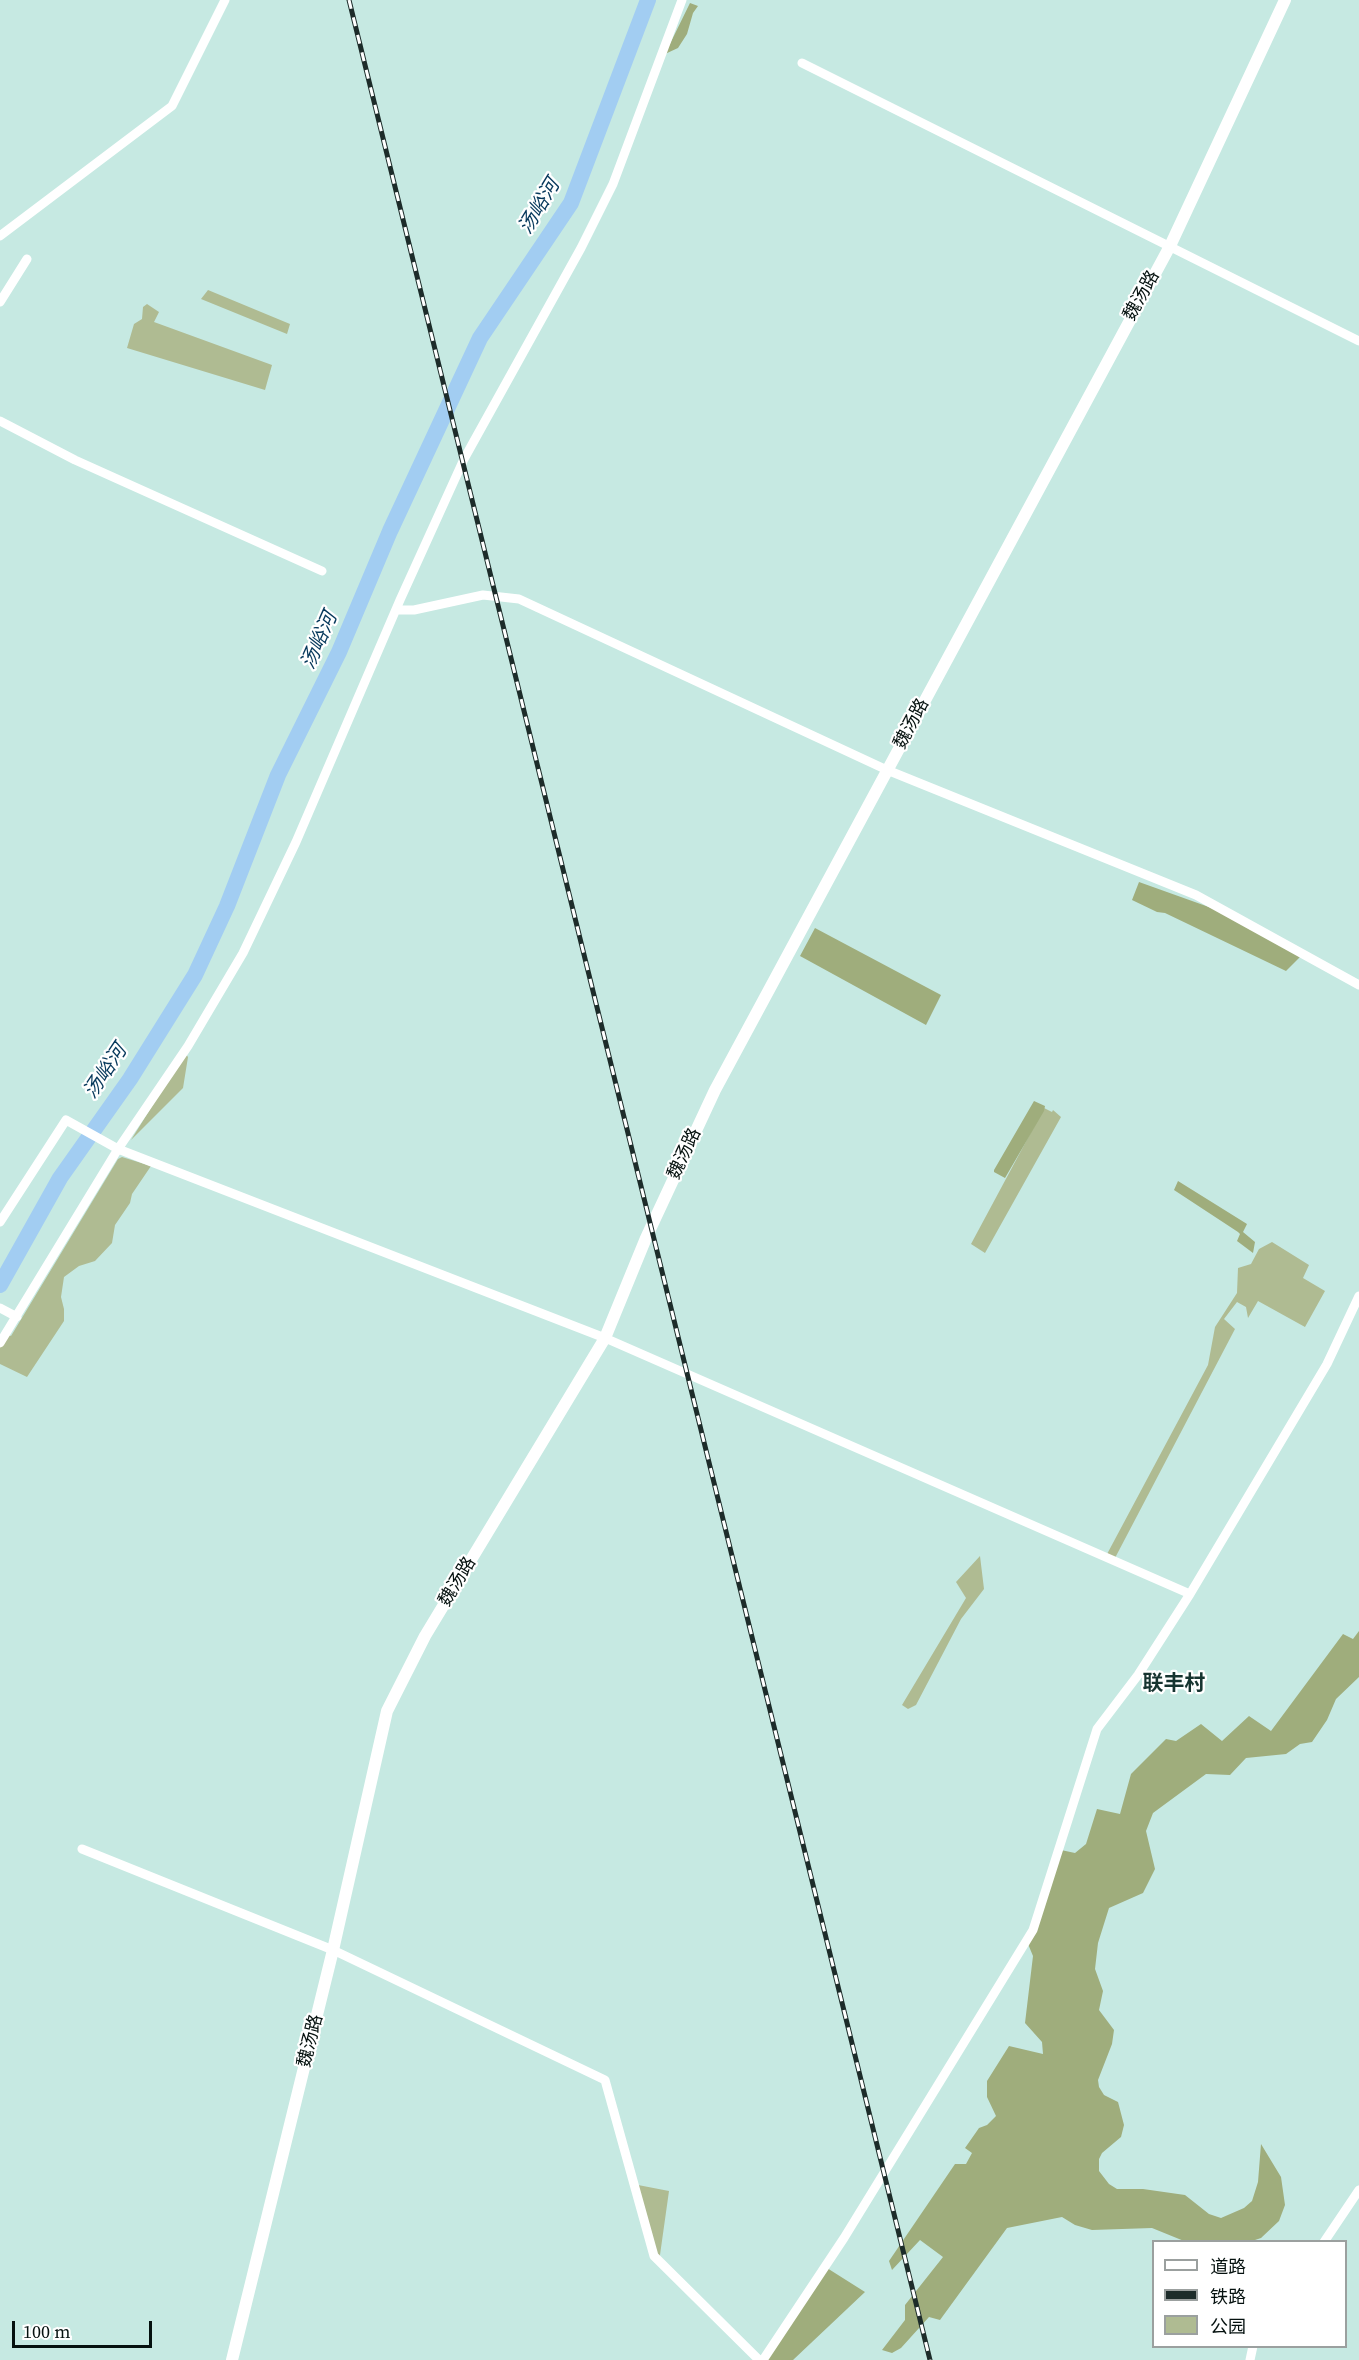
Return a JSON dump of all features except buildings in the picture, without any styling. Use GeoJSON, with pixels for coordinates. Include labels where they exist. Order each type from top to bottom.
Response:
{"type":"FeatureCollection","features":[{"type":"Feature","properties":{"kind":"street"},"geometry":{"type":"LineString","coordinates":[[0,236],[172,106],[225,0]]}},
{"type":"Feature","properties":{"kind":"street"},"geometry":{"type":"LineString","coordinates":[[0,1343],[118,1149],[188,1046],[243,953],[296,842],[464,459],[581,248],[613,184],[682,0]]}},
{"type":"Feature","properties":{"kind":"street","name":"魏汤路"},"geometry":{"type":"LineString","coordinates":[[232,2360],[333,1950],[387,1711],[425,1636],[605,1338],[645,1238],[715,1090],[1170,246],[1285,0]]}},
{"type":"Feature","properties":{"kind":"street"},"geometry":{"type":"LineString","coordinates":[[802,63],[1359,341]]}},
{"type":"Feature","properties":{"kind":"street"},"geometry":{"type":"LineString","coordinates":[[0,302],[27,259]]}},
{"type":"Feature","properties":{"kind":"street"},"geometry":{"type":"LineString","coordinates":[[0,421],[75,460],[322,572]]}},
{"type":"Feature","properties":{"kind":"street"},"geometry":{"type":"LineString","coordinates":[[396,610],[423,609],[483,595],[519,599],[887,770],[1196,895],[1359,985]]}},
{"type":"Feature","properties":{"kind":"street"},"geometry":{"type":"LineString","coordinates":[[0,1222],[66,1120],[108,1145],[605,1338],[1190,1594]]}},
{"type":"Feature","properties":{"kind":"street"},"geometry":{"type":"LineString","coordinates":[[82,1849],[333,1950],[604,2080],[654,2256],[761,2360],[844,2238],[1033,1930],[1097,1729],[1137,1675],[1190,1594],[1327,1364],[1359,1296]]}},
{"type":"Feature","properties":{"kind":"street"},"geometry":{"type":"LineString","coordinates":[[0,1308],[17,1317]]}},
{"type":"Feature","properties":{"kind":"street"},"geometry":{"type":"LineString","coordinates":[[1325,2240],[1359,2190]]}},
{"type":"Feature","properties":{"kind":"green space"},"geometry":{"type":"Polygon","coordinates":[[[690,3],[698,6],[693,13],[687,34],[678,48],[665,54],[690,3]]]}},
{"type":"Feature","properties":{"kind":"green space"},"geometry":{"type":"Polygon","coordinates":[[[208,290],[290,324],[287,334],[201,299],[208,290]]]}},
{"type":"Feature","properties":{"kind":"green space"},"geometry":{"type":"Polygon","coordinates":[[[147,304],[159,312],[154,322],[272,365],[265,390],[127,348],[134,324],[142,319],[143,307],[147,304]]]}},
{"type":"Feature","properties":{"kind":"green space"},"geometry":{"type":"Polygon","coordinates":[[[1139,882],[1220,911],[1302,955],[1286,971],[1165,913],[1157,912],[1132,900],[1139,882]]]}},
{"type":"Feature","properties":{"kind":"green space"},"geometry":{"type":"Polygon","coordinates":[[[815,928],[941,995],[926,1025],[800,956],[815,928]]]}},
{"type":"Feature","properties":{"kind":"green space"},"geometry":{"type":"Polygon","coordinates":[[[185,1053],[188,1057],[183,1088],[131,1140],[185,1053]]]}},
{"type":"Feature","properties":{"kind":"green space"},"geometry":{"type":"Polygon","coordinates":[[[1034,1101],[1045,1106],[1044,1111],[1005,1178],[994,1170],[1034,1101]]]}},
{"type":"Feature","properties":{"kind":"green space"},"geometry":{"type":"Polygon","coordinates":[[[1044,1108],[1052,1112],[1053,1110],[1061,1117],[985,1253],[971,1244],[1044,1108]]]}},
{"type":"Feature","properties":{"kind":"green space"},"geometry":{"type":"Polygon","coordinates":[[[122,1157],[151,1166],[115,1225],[112,1243],[95,1261],[79,1266],[64,1277],[61,1297],[64,1321],[27,1377],[0,1364],[0,1347],[8,1335],[11,1336],[118,1159],[122,1157]]]}},
{"type":"Feature","properties":{"kind":"green space"},"geometry":{"type":"Polygon","coordinates":[[[1178,1181],[1247,1224],[1243,1232],[1255,1242],[1253,1253],[1237,1241],[1240,1234],[1238,1232],[1174,1190],[1178,1181]]]}},
{"type":"Feature","properties":{"kind":"green space"},"geometry":{"type":"Polygon","coordinates":[[[1272,1242],[1309,1265],[1303,1278],[1325,1291],[1305,1327],[1258,1301],[1248,1318],[1246,1307],[1237,1302],[1224,1319],[1235,1329],[1115,1558],[1106,1556],[1208,1365],[1215,1327],[1237,1293],[1238,1268],[1251,1264],[1259,1249],[1272,1242]]]}},
{"type":"Feature","properties":{"kind":"green space"},"geometry":{"type":"Polygon","coordinates":[[[980,1556],[984,1589],[961,1619],[916,1705],[908,1709],[902,1705],[966,1598],[956,1582],[980,1556]]]}},
{"type":"Feature","properties":{"kind":"green space"},"geometry":{"type":"Polygon","coordinates":[[[1359,1631],[1359,1677],[1336,1699],[1327,1720],[1312,1742],[1300,1744],[1286,1754],[1246,1758],[1230,1775],[1206,1774],[1153,1813],[1146,1831],[1155,1869],[1143,1893],[1109,1908],[1098,1943],[1095,1969],[1103,1991],[1099,2010],[1114,2030],[1112,2044],[1098,2080],[1099,2087],[1104,2095],[1118,2102],[1124,2125],[1121,2137],[1102,2153],[1099,2159],[1099,2171],[1109,2184],[1117,2189],[1143,2189],[1185,2195],[1209,2214],[1221,2218],[1244,2208],[1252,2201],[1258,2182],[1261,2144],[1281,2177],[1285,2205],[1279,2221],[1261,2238],[1255,2240],[1182,2240],[1152,2228],[1092,2230],[1075,2225],[1062,2217],[1007,2228],[940,2320],[929,2317],[901,2348],[892,2353],[882,2350],[905,2320],[905,2305],[943,2257],[920,2240],[892,2270],[889,2261],[955,2164],[966,2164],[972,2153],[965,2148],[979,2128],[987,2125],[996,2116],[987,2097],[987,2081],[1009,2046],[1043,2054],[1042,2042],[1025,2023],[1033,1956],[1028,1944],[1061,1850],[1075,1853],[1086,1844],[1097,1809],[1120,1814],[1131,1774],[1166,1739],[1176,1741],[1201,1724],[1222,1741],[1249,1716],[1271,1731],[1343,1634],[1353,1639],[1359,1631]]]}},
{"type":"Feature","properties":{"kind":"green space"},"geometry":{"type":"Polygon","coordinates":[[[638,2185],[669,2191],[659,2262],[638,2185]]]}},
{"type":"Feature","properties":{"kind":"green space"},"geometry":{"type":"Polygon","coordinates":[[[827,2268],[865,2292],[793,2360],[765,2360],[827,2268]]]}},
{"type":"Feature","properties":{"kind":"waterway","name":"汤峪河"},"geometry":{"type":"LineString","coordinates":[[0,1285],[60,1178],[130,1079],[195,975],[227,906],[278,775],[339,652],[390,531],[480,338],[571,203],[648,0]]}},
{"type":"Feature","properties":{"kind":"railway"},"geometry":{"type":"LineString","coordinates":[[349,0],[930,2360]]}},
{"type":"Feature","properties":{"kind":"district","name":"联丰村"},"geometry":{"type":"Point","coordinates":[1174,1685]}}]}
